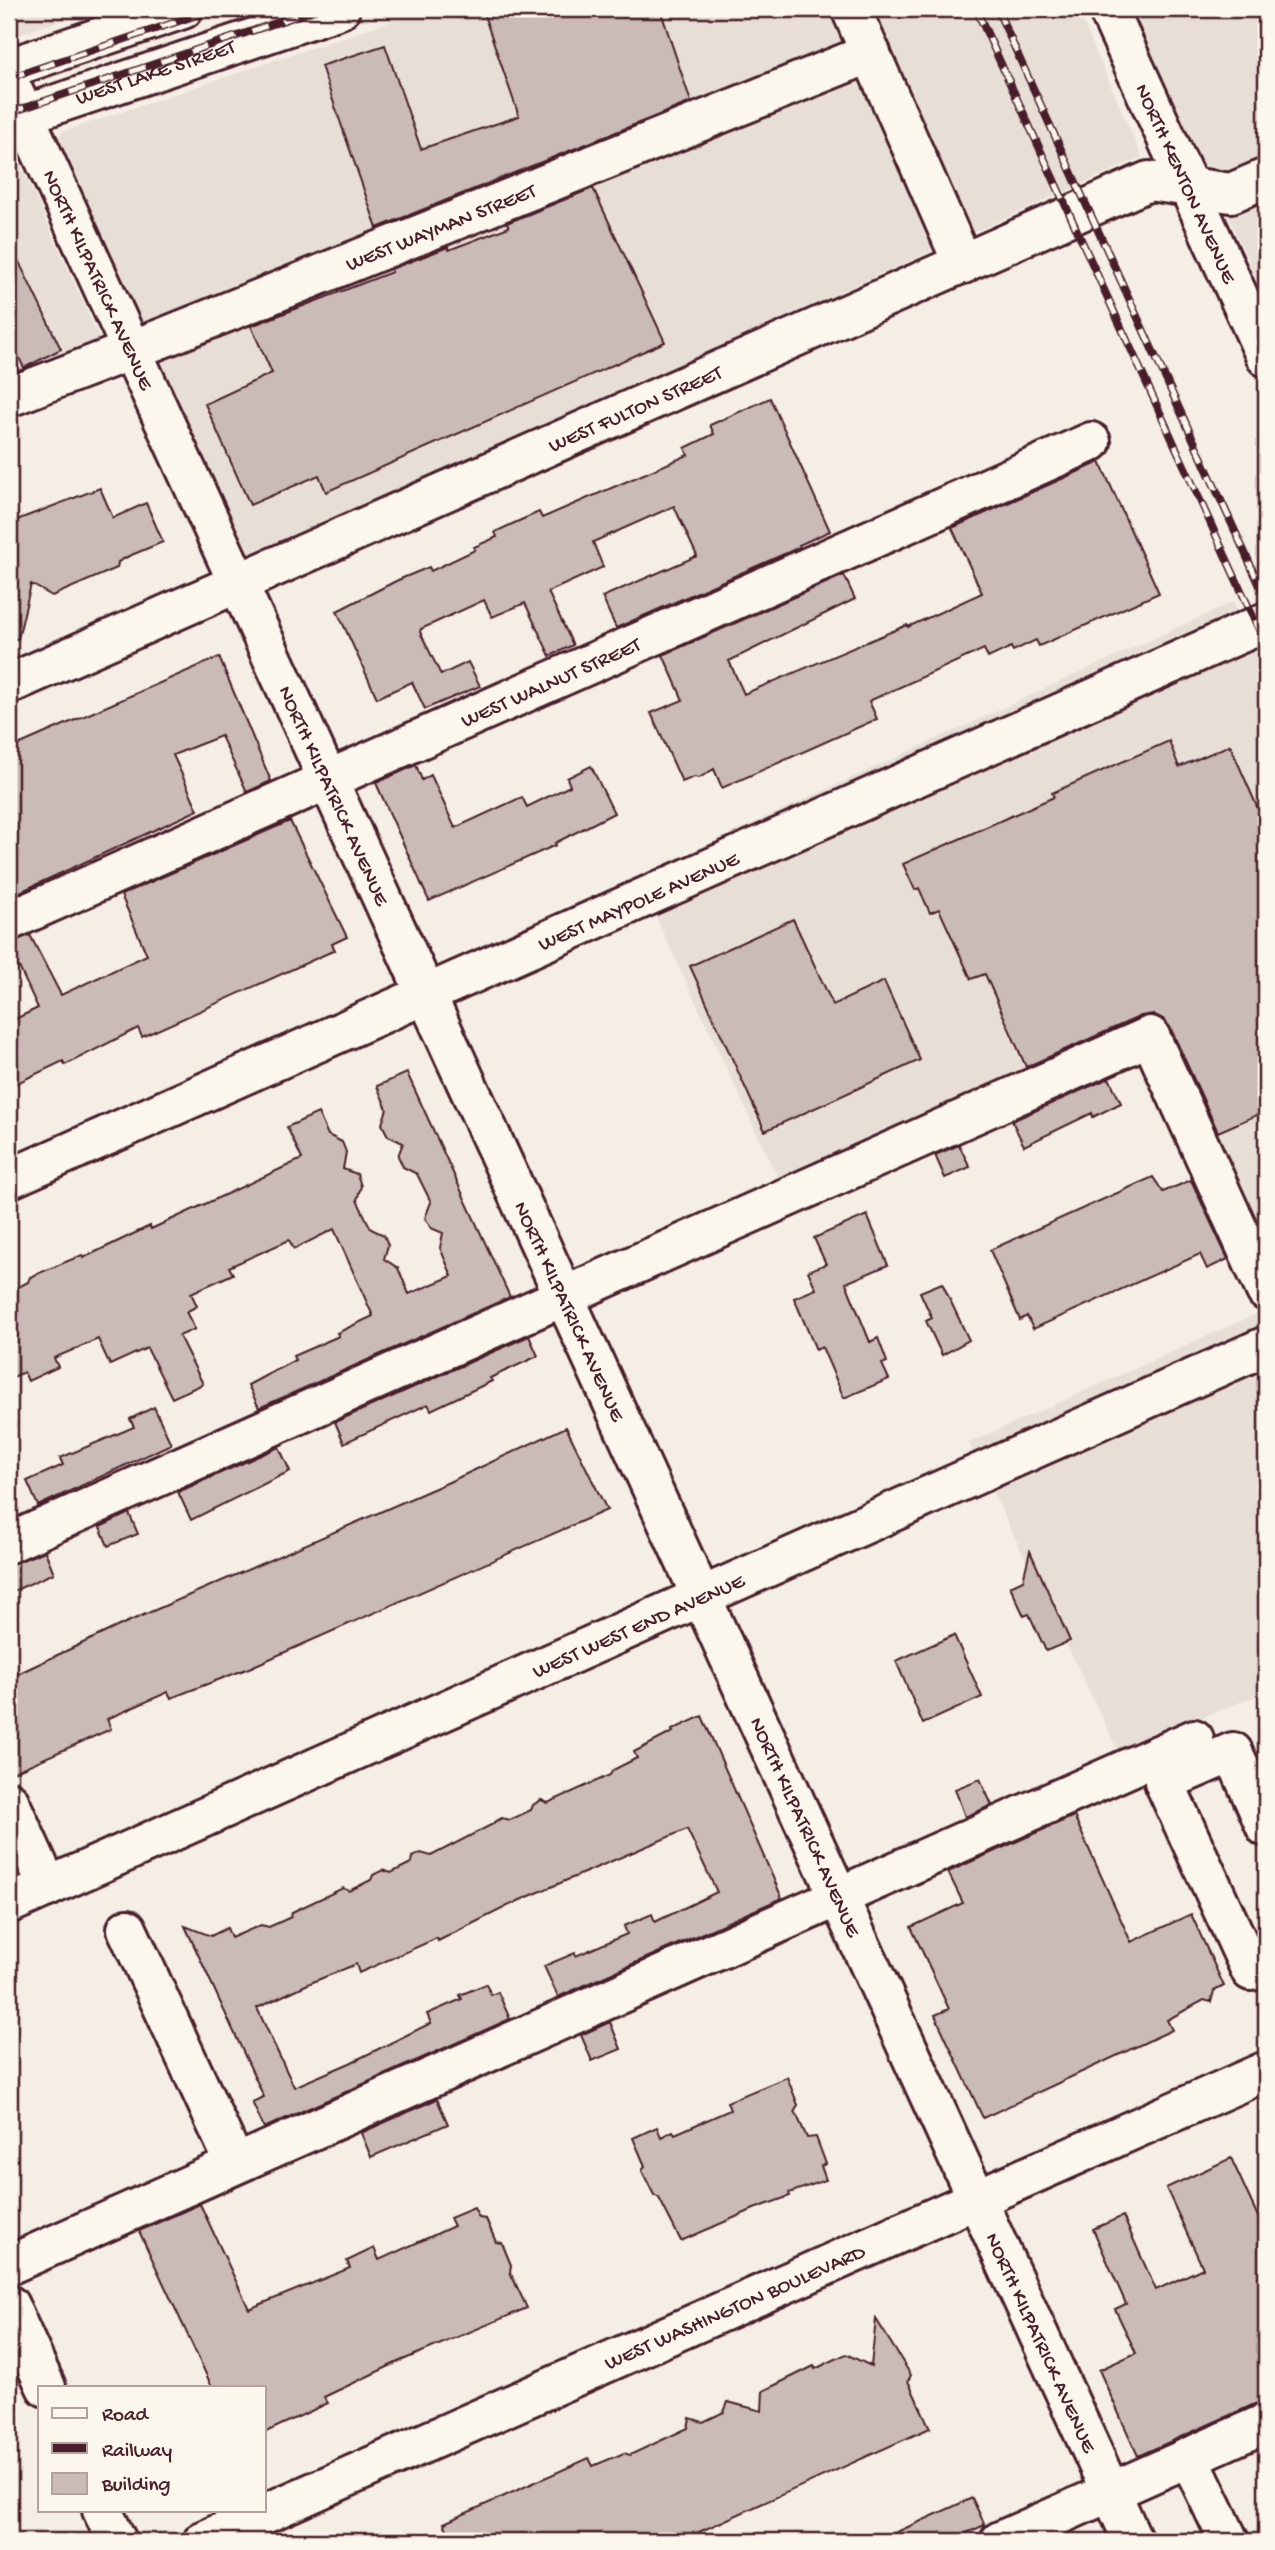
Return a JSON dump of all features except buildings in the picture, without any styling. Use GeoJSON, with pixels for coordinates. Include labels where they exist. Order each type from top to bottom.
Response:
{"type":"FeatureCollection","features":[{"type":"Feature","properties":{"kind":"street"},"geometry":{"type":"LineString","coordinates":[[12,95],[183,9]]}},
{"type":"Feature","properties":{"kind":"street","name":"WEST LAKE STREET"},"geometry":{"type":"LineString","coordinates":[[12,95],[264,9]]}},
{"type":"Feature","properties":{"kind":"street","name":"WEST LAKE STREET"},"geometry":{"type":"LineString","coordinates":[[12,95],[340,9]]}},
{"type":"Feature","properties":{"kind":"street"},"geometry":{"type":"LineString","coordinates":[[851,9],[963,264]]}},
{"type":"Feature","properties":{"kind":"street","name":"NORTH KENTON AVENUE"},"geometry":{"type":"LineString","coordinates":[[1111,10],[1266,358]]}},
{"type":"Feature","properties":{"kind":"street","name":"WEST WAYMAN STREET"},"geometry":{"type":"LineString","coordinates":[[9,397],[131,351],[871,53]]}},
{"type":"Feature","properties":{"kind":"street","name":"NORTH KILPATRICK AVENUE"},"geometry":{"type":"LineString","coordinates":[[12,95],[1133,2541]]}},
{"type":"Feature","properties":{"kind":"street","name":"WEST FULTON STREET"},"geometry":{"type":"LineString","coordinates":[[9,684],[1149,181],[1231,193],[1266,178]]}},
{"type":"Feature","properties":{"kind":"street","name":"WEST WALNUT STREET"},"geometry":{"type":"LineString","coordinates":[[9,921],[1091,442]]}},
{"type":"Feature","properties":{"kind":"street","name":"WEST MAYPOLE AVENUE"},"geometry":{"type":"LineString","coordinates":[[9,1179],[1266,622]]}},
{"type":"Feature","properties":{"kind":"street"},"geometry":{"type":"LineString","coordinates":[[9,1543],[1150,1036],[1266,1291]]}},
{"type":"Feature","properties":{"kind":"street","name":"WEST WEST END AVENUE"},"geometry":{"type":"LineString","coordinates":[[9,1904],[1266,1346]]}},
{"type":"Feature","properties":{"kind":"street"},"geometry":{"type":"LineString","coordinates":[[9,2264],[1194,1739]]}},
{"type":"Feature","properties":{"kind":"street"},"geometry":{"type":"LineString","coordinates":[[1108,1777],[1118,1802],[1233,1752],[1266,1827]]}},
{"type":"Feature","properties":{"kind":"street"},"geometry":{"type":"LineString","coordinates":[[1164,1782],[1251,1971]]}},
{"type":"Feature","properties":{"kind":"street"},"geometry":{"type":"LineString","coordinates":[[9,1801],[48,1887]]}},
{"type":"Feature","properties":{"kind":"street"},"geometry":{"type":"LineString","coordinates":[[127,1929],[235,2164]]}},
{"type":"Feature","properties":{"kind":"street","name":"WEST WASHINGTON BOULEVARD"},"geometry":{"type":"LineString","coordinates":[[203,2541],[1266,2071]]}},
{"type":"Feature","properties":{"kind":"street"},"geometry":{"type":"LineString","coordinates":[[11,2316],[46,2386]]}},
{"type":"Feature","properties":{"kind":"street"},"geometry":{"type":"LineString","coordinates":[[1000,2541],[1266,2423]]}},
{"type":"Feature","properties":{"kind":"street"},"geometry":{"type":"LineString","coordinates":[[1189,2457],[1229,2541]]}},
{"type":"Feature","properties":{"kind":"street"},"geometry":{"type":"LineString","coordinates":[[103,2512],[117,2541]]}},
{"type":"Feature","properties":{"kind":"shaded area"},"geometry":{"type":"Polygon","coordinates":[[[9,9],[94,9],[9,38],[9,9]]]}},
{"type":"Feature","properties":{"kind":"shaded area"},"geometry":{"type":"Polygon","coordinates":[[[427,9],[1077,9],[1142,157],[247,558],[57,144],[58,137],[62,132],[427,9]]]}},
{"type":"Feature","properties":{"kind":"shaded area"},"geometry":{"type":"Polygon","coordinates":[[[1124,9],[1266,9],[1266,154],[1200,181],[1124,9]]]}},
{"type":"Feature","properties":{"kind":"shaded area"},"geometry":{"type":"Polygon","coordinates":[[[9,153],[15,154],[18,159],[109,359],[9,397],[9,153]]]}},
{"type":"Feature","properties":{"kind":"shaded area"},"geometry":{"type":"Polygon","coordinates":[[[1266,196],[1266,299],[1227,213],[1266,196]]]}},
{"type":"Feature","properties":{"kind":"shaded area"},"geometry":{"type":"Polygon","coordinates":[[[1233,602],[1266,677],[1266,1692],[1118,1751],[969,1443],[1263,1311],[1127,1037],[780,1182],[637,877],[1233,602]]]}},
{"type":"Feature","properties":{"kind":"railway"},"geometry":{"type":"LineString","coordinates":[[9,78],[215,9]]}},
{"type":"Feature","properties":{"kind":"railway"},"geometry":{"type":"LineString","coordinates":[[9,113],[317,9]]}},
{"type":"Feature","properties":{"kind":"railway"},"geometry":{"type":"LineString","coordinates":[[976,9],[1266,645]]}},
{"type":"Feature","properties":{"kind":"railway"},"geometry":{"type":"LineString","coordinates":[[997,9],[1266,599]]}}]}
